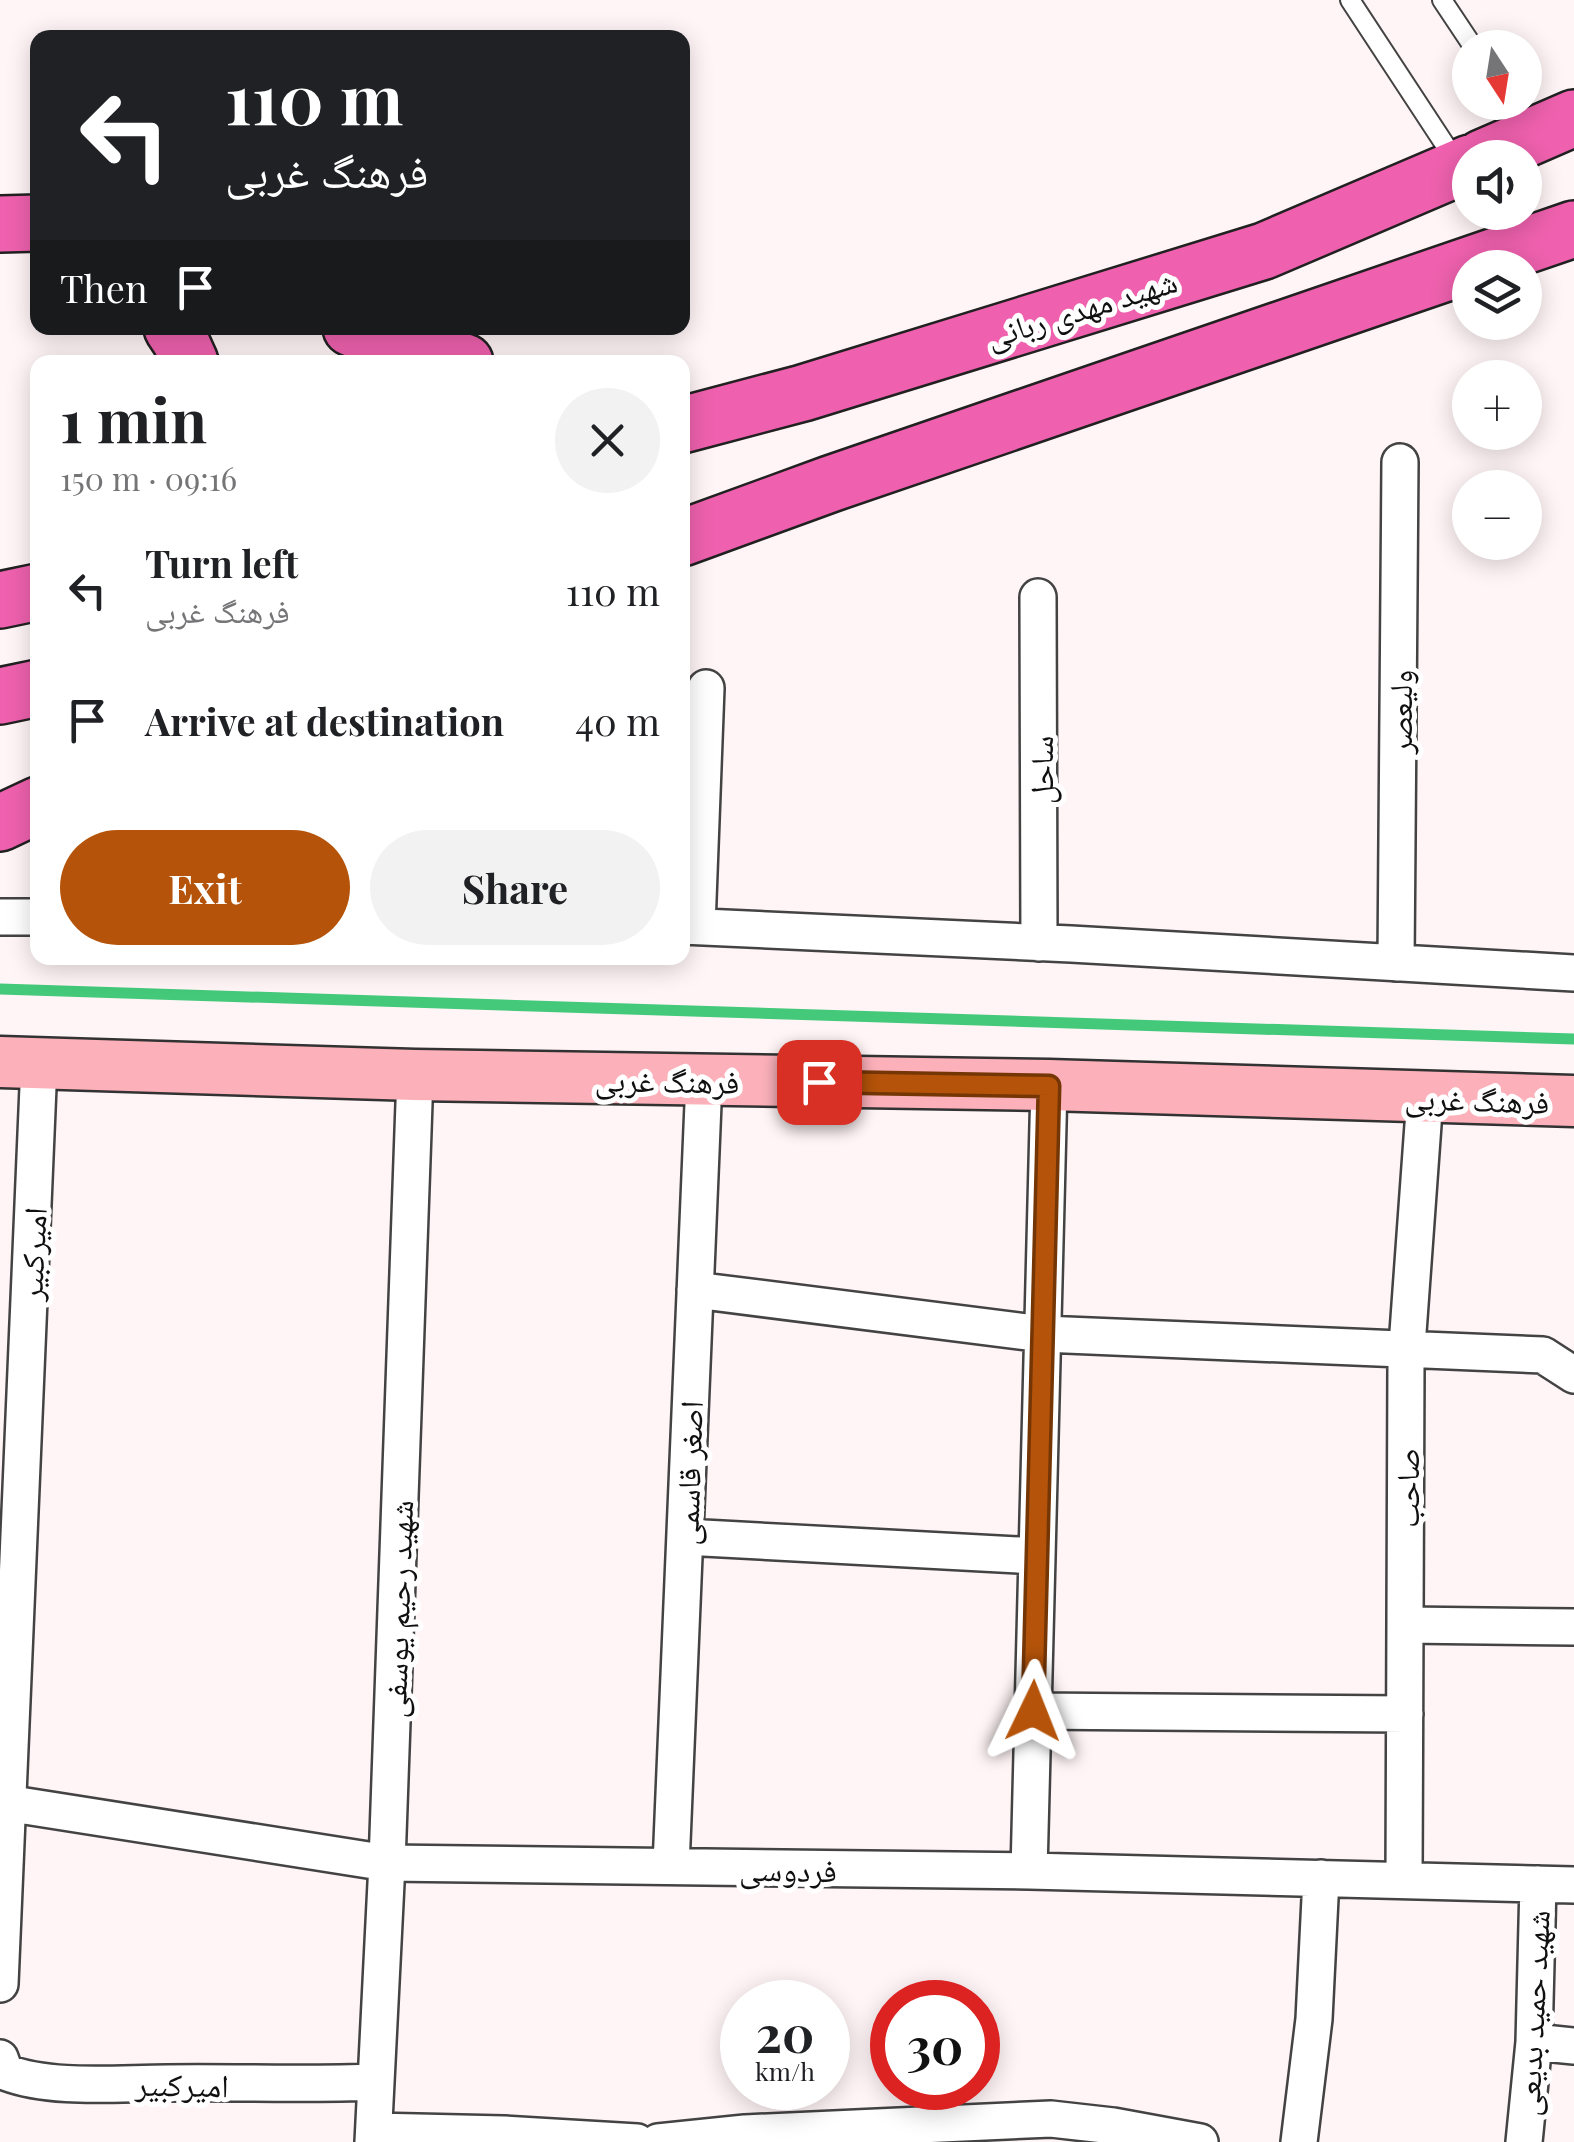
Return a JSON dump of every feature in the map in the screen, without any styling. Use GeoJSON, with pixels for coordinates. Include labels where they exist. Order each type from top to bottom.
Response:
{"type":"FeatureCollection","features":[{"type":"Feature","properties":{"kind":"highway","name":"شهید مهدی ربانی"},"geometry":{"type":"LineString","coordinates":[[1505,140],[1537,120]]}},
{"type":"Feature","properties":{"kind":"highway","name":"شهید مهدی ربانی"},"geometry":{"type":"LineString","coordinates":[[690,423],[803,393],[1264,251],[1452,170]]}},
{"type":"Feature","properties":{"kind":"highway"},"geometry":{"type":"LineString","coordinates":[[0,224],[30,224]]}},
{"type":"Feature","properties":{"kind":"highway"},"geometry":{"type":"LineString","coordinates":[[690,535],[1574,229]]}},
{"type":"Feature","properties":{"kind":"highway"},"geometry":{"type":"LineString","coordinates":[[0,258],[30,258]]}},
{"type":"Feature","properties":{"kind":"highway"},"geometry":{"type":"LineString","coordinates":[[367,335],[438,355]]}},
{"type":"Feature","properties":{"kind":"highway"},"geometry":{"type":"LineString","coordinates":[[690,386],[803,393]]}},
{"type":"Feature","properties":{"kind":"highway"},"geometry":{"type":"LineString","coordinates":[[690,522],[830,484]]}},
{"type":"Feature","properties":{"kind":"highway"},"geometry":{"type":"LineString","coordinates":[[0,600],[30,594]]}},
{"type":"Feature","properties":{"kind":"highway"},"geometry":{"type":"LineString","coordinates":[[0,696],[30,690]]}},
{"type":"Feature","properties":{"kind":"highway"},"geometry":{"type":"LineString","coordinates":[[0,823],[30,809]]}},
{"type":"Feature","properties":{"kind":"street","name":"ولیعصر"},"geometry":{"type":"LineString","coordinates":[[1396,963],[1400,462]]}},
{"type":"Feature","properties":{"kind":"street","name":"ساحل"},"geometry":{"type":"LineString","coordinates":[[1038,597],[1039,943]]}},
{"type":"Feature","properties":{"kind":"street"},"geometry":{"type":"LineString","coordinates":[[706,688],[690,926],[1574,973]]}},
{"type":"Feature","properties":{"kind":"street"},"geometry":{"type":"LineString","coordinates":[[0,916],[30,917]]}},
{"type":"Feature","properties":{"kind":"street","name":"فرهنگ غربی"},"geometry":{"type":"LineString","coordinates":[[20,1062],[415,1075],[1049,1086],[1574,1101]]}},
{"type":"Feature","properties":{"kind":"street","name":"امیرکبیر"},"geometry":{"type":"LineString","coordinates":[[0,1984],[20,1062]]}},
{"type":"Feature","properties":{"kind":"street","name":"شهید رحیم یوسفی"},"geometry":{"type":"LineString","coordinates":[[374,2136],[415,1075]]}},
{"type":"Feature","properties":{"kind":"street","name":"اصغر قاسمی"},"geometry":{"type":"LineString","coordinates":[[671,1866],[704,1080]]}},
{"type":"Feature","properties":{"kind":"street"},"geometry":{"type":"LineString","coordinates":[[1029,1870],[1049,1086]]}},
{"type":"Feature","properties":{"kind":"street","name":"صاحب"},"geometry":{"type":"LineString","coordinates":[[1404,1880],[1406,1348],[1425,1096]]}},
{"type":"Feature","properties":{"kind":"street"},"geometry":{"type":"LineString","coordinates":[[695,1290],[1043,1334],[1543,1356],[1574,1375]]}},
{"type":"Feature","properties":{"kind":"street"},"geometry":{"type":"LineString","coordinates":[[685,1537],[1037,1556]]}},
{"type":"Feature","properties":{"kind":"street"},"geometry":{"type":"LineString","coordinates":[[1405,1625],[1574,1627]]}},
{"type":"Feature","properties":{"kind":"street"},"geometry":{"type":"LineString","coordinates":[[1033,1711],[1404,1714]]}},
{"type":"Feature","properties":{"kind":"street","name":"فردوسی"},"geometry":{"type":"LineString","coordinates":[[3,1803],[387,1863],[1029,1870],[1574,1885]]}},
{"type":"Feature","properties":{"kind":"street"},"geometry":{"type":"LineString","coordinates":[[1298,2142],[1314,2019],[1321,1878]]}},
{"type":"Feature","properties":{"kind":"street","name":"شهید حمید بدیعی"},"geometry":{"type":"LineString","coordinates":[[1524,2142],[1534,2042],[1538,1884]]}},
{"type":"Feature","properties":{"kind":"street"},"geometry":{"type":"LineString","coordinates":[[1534,2042],[1574,2046]]}},
{"type":"Feature","properties":{"kind":"street","name":"امیرکبیر"},"geometry":{"type":"LineString","coordinates":[[0,2058],[5,2072],[19,2078],[70,2083],[376,2082]]}},
{"type":"Feature","properties":{"kind":"street"},"geometry":{"type":"LineString","coordinates":[[658,2142],[745,2133],[1051,2118],[1200,2142]]}},
{"type":"Feature","properties":{"kind":"street"},"geometry":{"type":"LineString","coordinates":[[374,2136],[504,2134],[637,2142]]}},
{"type":"Feature","properties":{"kind":"lane"},"geometry":{"type":"LineString","coordinates":[[1350,0],[1454,140]]}},
{"type":"Feature","properties":{"kind":"lane"},"geometry":{"type":"LineString","coordinates":[[1442,0],[1462,30]]}},
{"type":"Feature","properties":{"kind":"waterway"},"geometry":{"type":"LineString","coordinates":[[0,989],[1574,1039]]}},
{"type":"Feature","properties":{"kind":"route"},"geometry":{"type":"LineString","coordinates":[[819,1082],[1049,1086],[1033,1711]]}}]}
